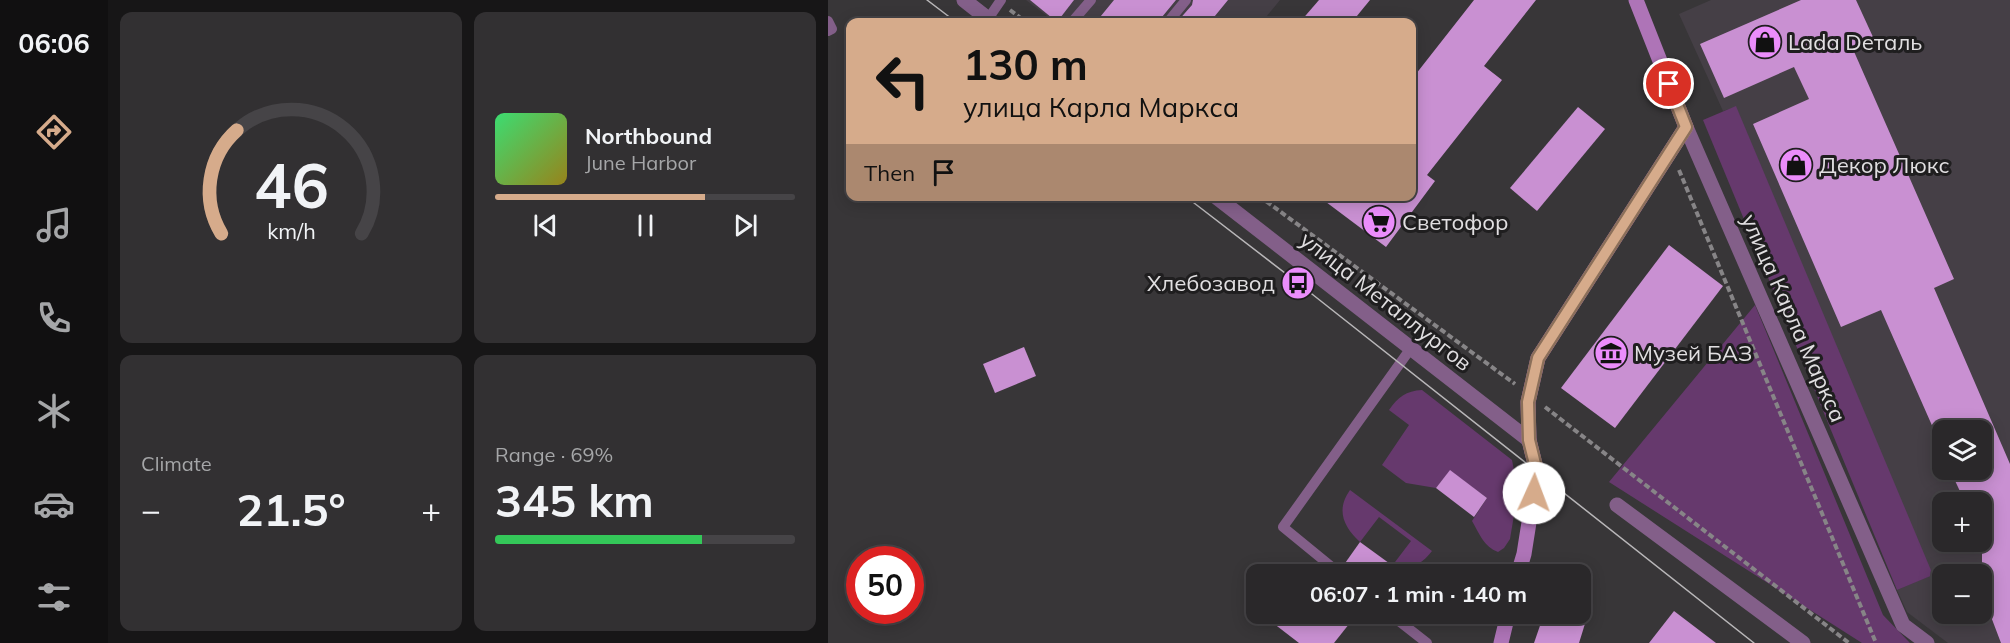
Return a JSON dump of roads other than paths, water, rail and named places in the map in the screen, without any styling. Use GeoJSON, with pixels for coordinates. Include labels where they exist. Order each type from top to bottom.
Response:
{"type":"FeatureCollection","features":[{"type":"Feature","properties":{"kind":"main road","name":"улица Карла Маркса"},"geometry":{"type":"LineString","coordinates":[[1636,0],[1686,127]]}},
{"type":"Feature","properties":{"kind":"main road"},"geometry":{"type":"LineString","coordinates":[[1521,564],[1537,472],[1529,440],[1528,395],[1538,358],[1686,127]]}},
{"type":"Feature","properties":{"kind":"main road"},"geometry":{"type":"LineString","coordinates":[[1501,643],[1506,624]]}},
{"type":"Feature","properties":{"kind":"street"},"geometry":{"type":"LineString","coordinates":[[964,0],[986,18]]}},
{"type":"Feature","properties":{"kind":"street","name":"улица Карла Маркса"},"geometry":{"type":"LineString","coordinates":[[1686,127],[1903,625],[1927,643]]}},
{"type":"Feature","properties":{"kind":"street","name":"улица Металлургов"},"geometry":{"type":"LineString","coordinates":[[1227,201],[1529,440]]}},
{"type":"Feature","properties":{"kind":"street"},"geometry":{"type":"LineString","coordinates":[[1617,505],[1803,643]]}},
{"type":"Feature","properties":{"kind":"lane"},"geometry":{"type":"LineString","coordinates":[[992,18],[1001,0]]}},
{"type":"Feature","properties":{"kind":"lane"},"geometry":{"type":"LineString","coordinates":[[1075,18],[1091,0]]}},
{"type":"Feature","properties":{"kind":"lane"},"geometry":{"type":"LineString","coordinates":[[1171,18],[1186,0]]}},
{"type":"Feature","properties":{"kind":"lane"},"geometry":{"type":"LineString","coordinates":[[828,21],[832,29],[828,31]]}},
{"type":"Feature","properties":{"kind":"lane"},"geometry":{"type":"LineString","coordinates":[[1328,564],[1282,527],[1411,348]]}},
{"type":"Feature","properties":{"kind":"lane"},"geometry":{"type":"LineString","coordinates":[[1403,624],[1427,643]]}},
{"type":"Feature","properties":{"kind":"tram line"},"geometry":{"type":"LineString","coordinates":[[927,0],[951,18]]}},
{"type":"Feature","properties":{"kind":"tram line"},"geometry":{"type":"LineString","coordinates":[[1191,201],[1754,643]]}},
{"type":"Feature","properties":{"kind":"place","name":"Lada Dеталь"},"geometry":{"type":"Point","coordinates":[1765,42]}},
{"type":"Feature","properties":{"kind":"place","name":"Декор Люкс"},"geometry":{"type":"Point","coordinates":[1796,165]}},
{"type":"Feature","properties":{"kind":"place","name":"Светофор"},"geometry":{"type":"Point","coordinates":[1379,222]}},
{"type":"Feature","properties":{"kind":"place","name":"Хлебозавод"},"geometry":{"type":"Point","coordinates":[1298,283]}},
{"type":"Feature","properties":{"kind":"place","name":"Музей БАЗ"},"geometry":{"type":"Point","coordinates":[1611,353]}}]}
